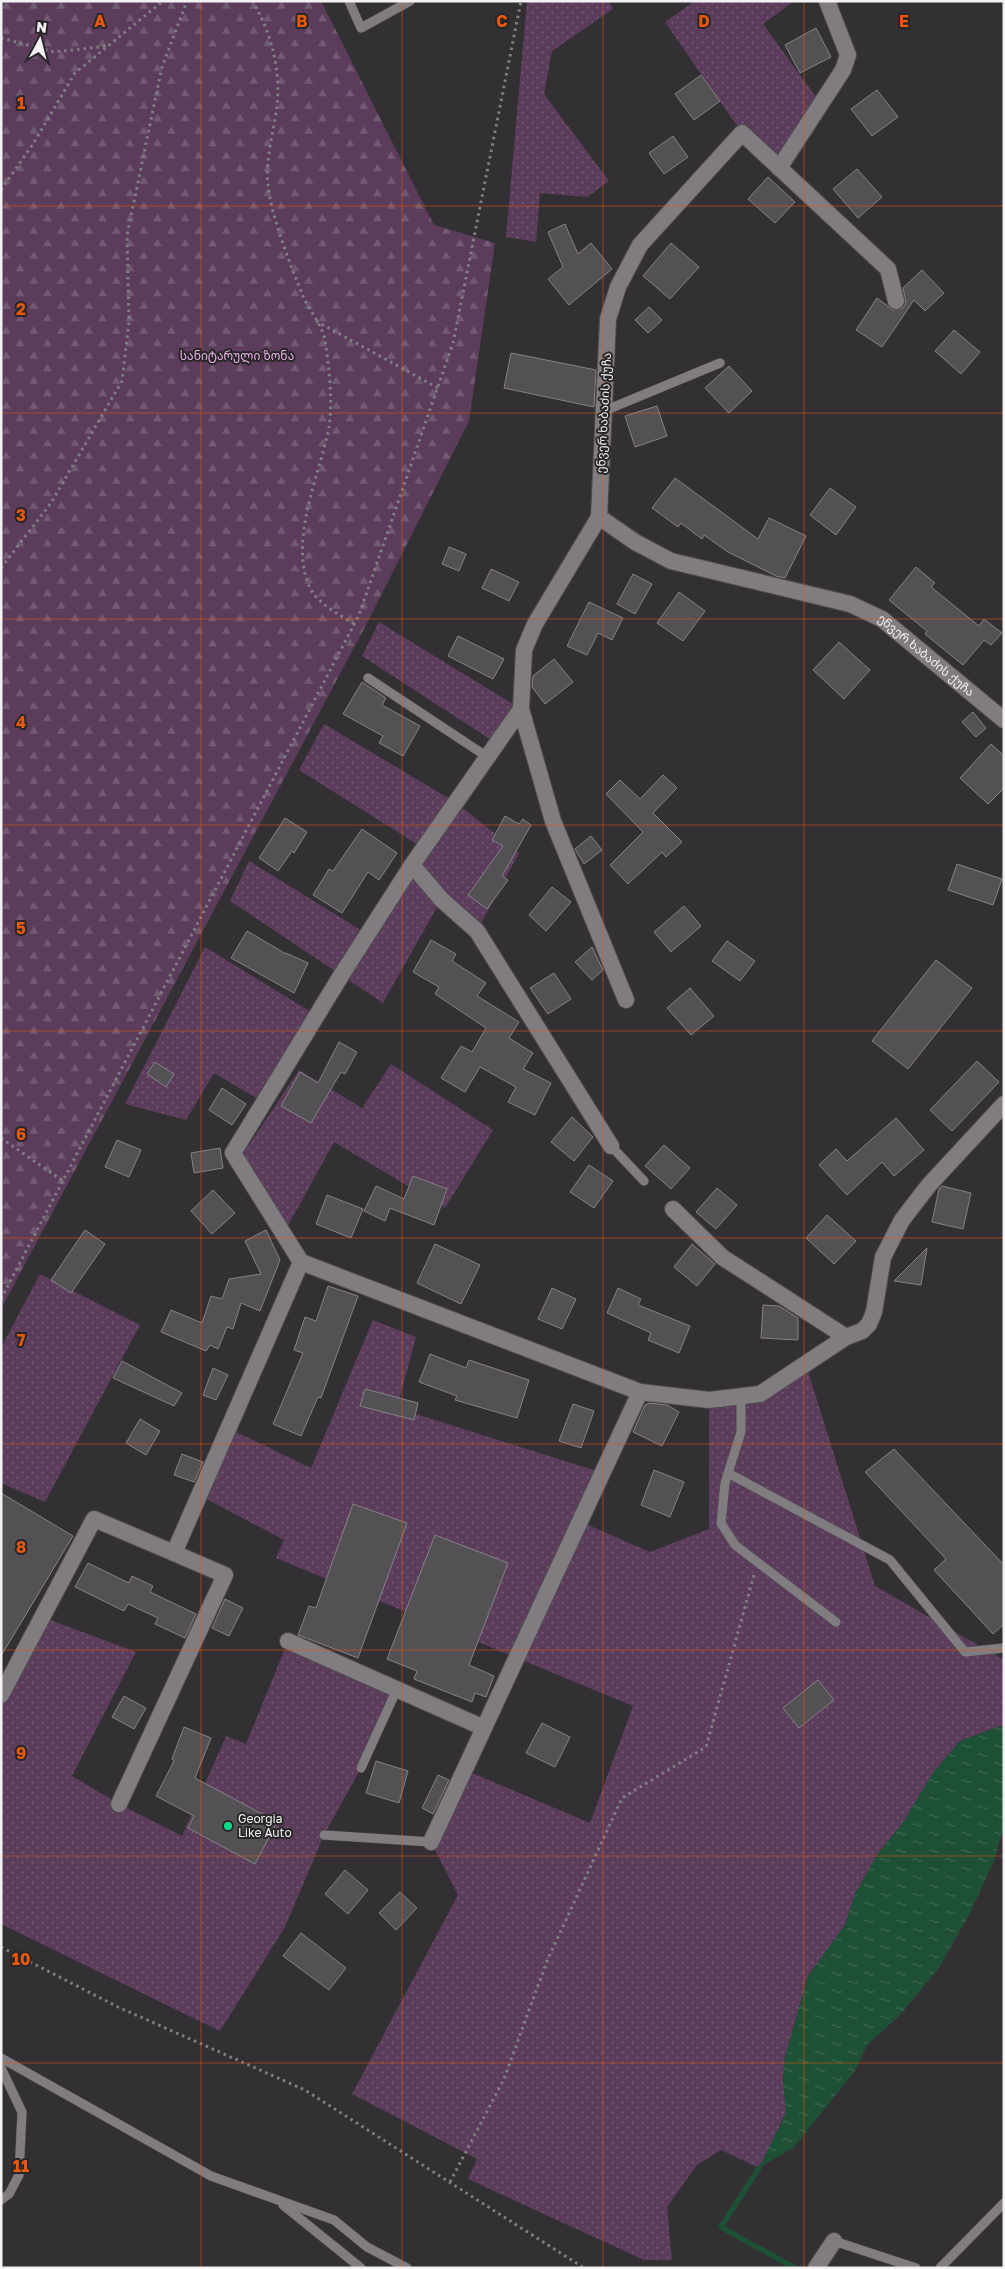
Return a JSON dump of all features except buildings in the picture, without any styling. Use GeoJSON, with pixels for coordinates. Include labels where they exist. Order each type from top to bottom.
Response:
{"type":"FeatureCollection","features":[{"type":"Feature","properties":{"kind":"street"},"geometry":{"type":"LineString","coordinates":[[828,1],[848,54],[843,70],[779,168],[888,270],[896,301]]}},
{"type":"Feature","properties":{"kind":"street","name":"ენვერ ხაბაძის ქუჩა"},"geometry":{"type":"LineString","coordinates":[[779,168],[742,133],[640,245],[618,287],[608,320],[599,517],[635,542],[671,561],[850,604],[882,619],[1004,720]]}},
{"type":"Feature","properties":{"kind":"street"},"geometry":{"type":"LineString","coordinates":[[599,517],[535,624],[524,650],[521,709],[553,821],[626,1000]]}},
{"type":"Feature","properties":{"kind":"street"},"geometry":{"type":"LineString","coordinates":[[521,709],[486,756],[412,865],[342,974],[234,1154],[301,1262],[640,1392],[709,1400],[760,1394],[846,1337],[862,1331],[869,1324],[874,1312],[884,1257],[902,1220],[929,1185],[1004,1104]]}},
{"type":"Feature","properties":{"kind":"street"},"geometry":{"type":"LineString","coordinates":[[412,865],[442,900],[477,931],[611,1146]]}},
{"type":"Feature","properties":{"kind":"street"},"geometry":{"type":"LineString","coordinates":[[673,1209],[722,1257],[846,1337]]}},
{"type":"Feature","properties":{"kind":"street"},"geometry":{"type":"LineString","coordinates":[[174,1552],[301,1262]]}},
{"type":"Feature","properties":{"kind":"street"},"geometry":{"type":"LineString","coordinates":[[431,1842],[640,1392]]}},
{"type":"Feature","properties":{"kind":"street"},"geometry":{"type":"LineString","coordinates":[[1,1695],[94,1519],[225,1575],[119,1804]]}},
{"type":"Feature","properties":{"kind":"street"},"geometry":{"type":"LineString","coordinates":[[288,1640],[484,1728]]}},
{"type":"Feature","properties":{"kind":"street"},"geometry":{"type":"LineString","coordinates":[[816,2268],[834,2241]]}},
{"type":"Feature","properties":{"kind":"lane"},"geometry":{"type":"LineString","coordinates":[[349,1],[361,28],[410,1]]}},
{"type":"Feature","properties":{"kind":"lane"},"geometry":{"type":"LineString","coordinates":[[604,411],[720,363]]}},
{"type":"Feature","properties":{"kind":"lane"},"geometry":{"type":"LineString","coordinates":[[368,678],[486,756]]}},
{"type":"Feature","properties":{"kind":"lane"},"geometry":{"type":"LineString","coordinates":[[611,1146],[644,1181]]}},
{"type":"Feature","properties":{"kind":"lane"},"geometry":{"type":"LineString","coordinates":[[741,1396],[742,1432],[725,1482],[722,1523],[735,1545],[836,1622]]}},
{"type":"Feature","properties":{"kind":"lane"},"geometry":{"type":"LineString","coordinates":[[728,1473],[890,1560],[965,1652],[1004,1648]]}},
{"type":"Feature","properties":{"kind":"lane"},"geometry":{"type":"LineString","coordinates":[[361,1768],[397,1689]]}},
{"type":"Feature","properties":{"kind":"lane"},"geometry":{"type":"LineString","coordinates":[[324,1835],[431,1842]]}},
{"type":"Feature","properties":{"kind":"lane"},"geometry":{"type":"LineString","coordinates":[[1,2058],[211,2176],[334,2220],[367,2247],[407,2268]]}},
{"type":"Feature","properties":{"kind":"lane"},"geometry":{"type":"LineString","coordinates":[[1,2068],[22,2112],[19,2175],[9,2194],[1,2200]]}},
{"type":"Feature","properties":{"kind":"lane"},"geometry":{"type":"LineString","coordinates":[[277,2200],[361,2268]]}},
{"type":"Feature","properties":{"kind":"lane"},"geometry":{"type":"LineString","coordinates":[[940,2268],[1004,2203]]}},
{"type":"Feature","properties":{"kind":"lane"},"geometry":{"type":"LineString","coordinates":[[834,2241],[916,2268]]}},
{"type":"Feature","properties":{"kind":"path"},"geometry":{"type":"LineString","coordinates":[[1,190],[33,144],[75,73],[163,1]]}},
{"type":"Feature","properties":{"kind":"path"},"geometry":{"type":"LineString","coordinates":[[1,568],[51,503],[122,381],[129,322],[127,235],[162,67],[187,1]]}},
{"type":"Feature","properties":{"kind":"path"},"geometry":{"type":"LineString","coordinates":[[252,1],[262,16],[276,62],[277,103],[267,183],[274,214],[303,297],[324,338],[330,383],[329,425],[307,514],[302,555],[309,586],[321,602],[354,624]]}},
{"type":"Feature","properties":{"kind":"path"},"geometry":{"type":"LineString","coordinates":[[1,1299],[354,624],[454,343],[521,1]]}},
{"type":"Feature","properties":{"kind":"path"},"geometry":{"type":"LineString","coordinates":[[1,38],[54,52],[109,46]]}},
{"type":"Feature","properties":{"kind":"path"},"geometry":{"type":"LineString","coordinates":[[316,321],[438,388]]}},
{"type":"Feature","properties":{"kind":"path"},"geometry":{"type":"LineString","coordinates":[[1,1138],[63,1181]]}},
{"type":"Feature","properties":{"kind":"path"},"geometry":{"type":"LineString","coordinates":[[1,1144],[5,1142]]}},
{"type":"Feature","properties":{"kind":"path"},"geometry":{"type":"LineString","coordinates":[[450,2182],[504,2080],[548,1961],[622,1798],[706,1747],[757,1562]]}},
{"type":"Feature","properties":{"kind":"path"},"geometry":{"type":"LineString","coordinates":[[1,1947],[118,2007],[305,2090],[584,2268]]}},
{"type":"Feature","properties":{"kind":"green space","name":"სანიტარული ზონა"},"geometry":{"type":"Polygon","coordinates":[[[1,1],[321,1],[434,225],[495,243],[469,421],[364,629],[1,1309],[1,1]]]}},
{"type":"Feature","properties":{"kind":"green space"},"geometry":{"type":"Polygon","coordinates":[[[527,1],[609,1],[613,9],[552,51],[544,94],[609,181],[587,197],[540,193],[536,242],[506,237],[527,1]]]}},
{"type":"Feature","properties":{"kind":"green space"},"geometry":{"type":"Polygon","coordinates":[[[695,1],[794,1],[763,24],[821,104],[779,168],[742,133],[665,22],[695,1]]]}},
{"type":"Feature","properties":{"kind":"green space"},"geometry":{"type":"Polygon","coordinates":[[[379,622],[521,709],[496,743],[362,656],[379,622]]]}},
{"type":"Feature","properties":{"kind":"green space"},"geometry":{"type":"Polygon","coordinates":[[[324,724],[455,802],[519,853],[477,931],[441,900],[383,1003],[230,901],[249,861],[367,934],[423,848],[299,770],[324,724]]]}},
{"type":"Feature","properties":{"kind":"green space"},"geometry":{"type":"Polygon","coordinates":[[[205,947],[316,1015],[261,1101],[214,1073],[186,1120],[125,1104],[205,947]]]}},
{"type":"Feature","properties":{"kind":"green space"},"geometry":{"type":"Polygon","coordinates":[[[391,1064],[493,1130],[445,1208],[334,1142],[283,1235],[241,1157],[299,1070],[362,1108],[391,1064]]]}},
{"type":"Feature","properties":{"kind":"green space"},"geometry":{"type":"Polygon","coordinates":[[[40,1274],[140,1325],[45,1502],[1,1483],[1,1348],[40,1274]]]}},
{"type":"Feature","properties":{"kind":"green space"},"geometry":{"type":"Polygon","coordinates":[[[373,1320],[416,1337],[397,1408],[603,1473],[581,1522],[650,1552],[709,1529],[709,1400],[760,1394],[806,1365],[875,1586],[1004,1660],[1004,1727],[1000,1726],[960,1741],[932,1774],[904,1821],[877,1855],[855,1894],[845,1925],[808,1976],[785,2057],[783,2077],[786,2113],[759,2168],[721,2150],[697,2165],[667,2207],[672,2260],[644,2260],[468,2179],[477,2159],[352,2094],[458,1895],[431,1842],[465,1770],[590,1823],[633,1706],[276,1558],[284,1540],[199,1495],[228,1428],[311,1468],[373,1320]]]}},
{"type":"Feature","properties":{"kind":"green space"},"geometry":{"type":"Polygon","coordinates":[[[42,1617],[136,1652],[72,1776],[119,1804],[182,1836],[226,1736],[246,1744],[288,1641],[397,1689],[361,1768],[324,1835],[285,1927],[220,2031],[1,1924],[1,1695],[42,1617]]]}},
{"type":"Feature","properties":{"kind":"water"},"geometry":{"type":"Polygon","coordinates":[[[1000,1726],[1004,1727],[1004,1825],[994,1861],[969,1915],[939,1968],[899,2016],[867,2045],[855,2071],[794,2147],[759,2168],[786,2113],[783,2077],[785,2057],[808,1976],[845,1925],[855,1894],[877,1855],[904,1821],[932,1774],[960,1741],[1000,1726]]]}},
{"type":"Feature","properties":{"kind":"waterway"},"geometry":{"type":"LineString","coordinates":[[759,2168],[721,2227],[795,2268]]}},
{"type":"Feature","properties":{"kind":"place","name":"Georgia Like Auto"},"geometry":{"type":"Point","coordinates":[228,1826]}}]}
